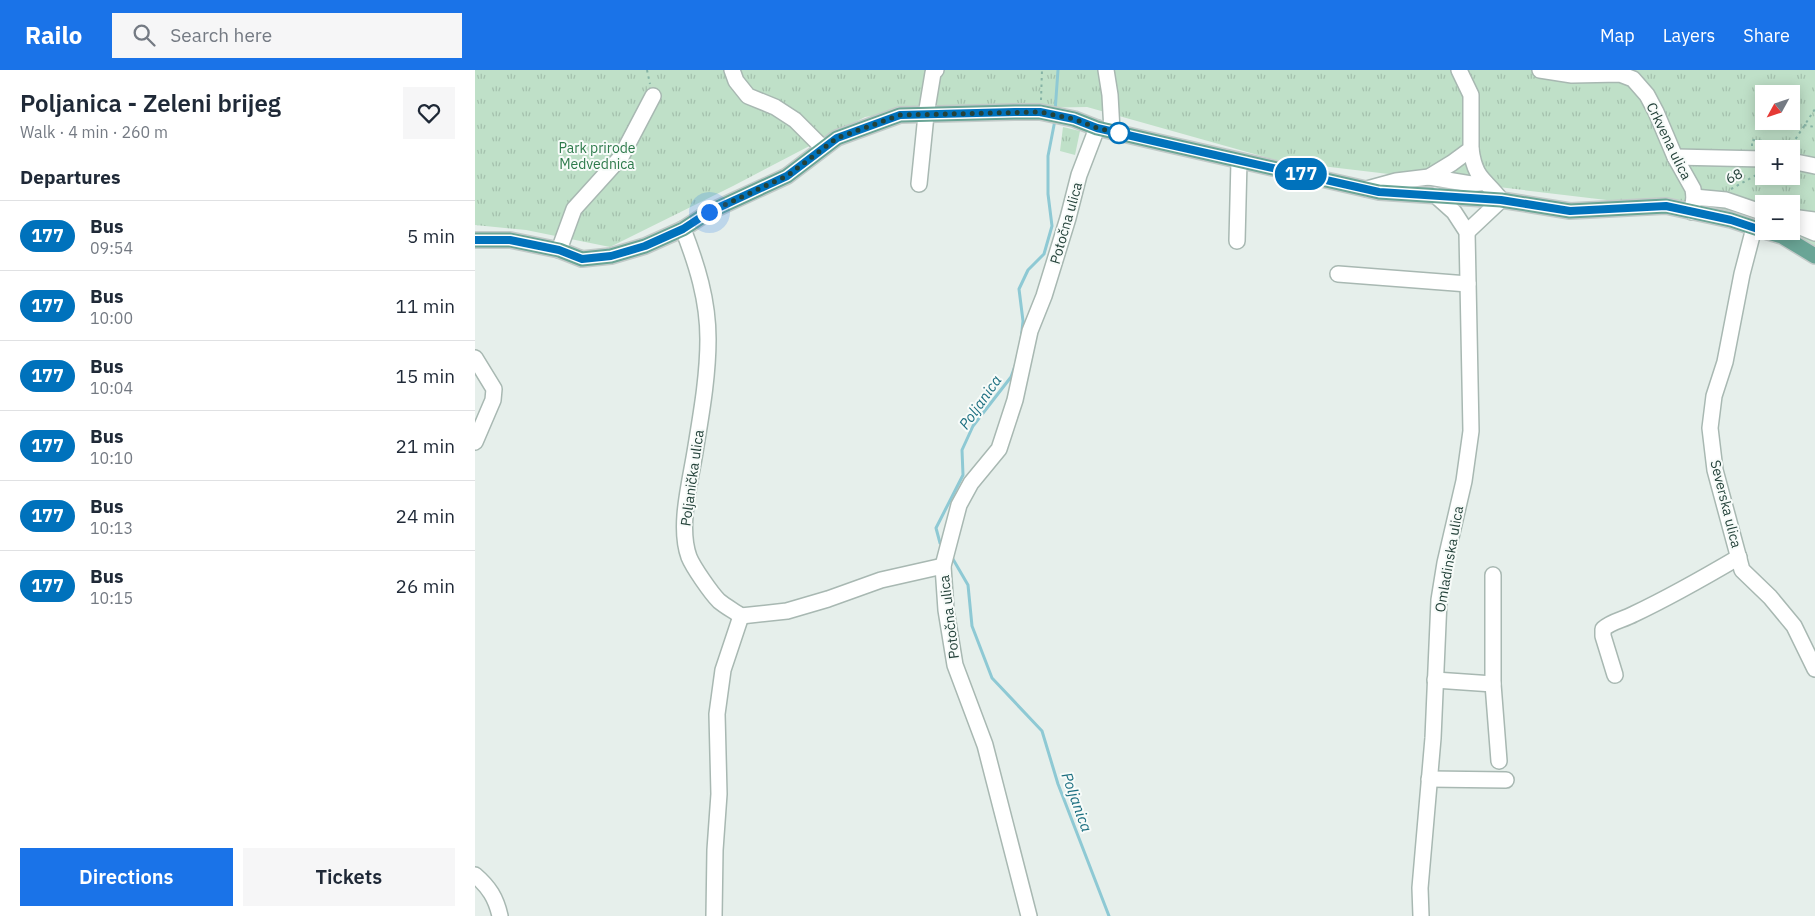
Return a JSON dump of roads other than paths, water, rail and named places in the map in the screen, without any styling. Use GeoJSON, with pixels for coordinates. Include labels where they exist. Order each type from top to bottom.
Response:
{"type":"FeatureCollection","features":[{"type":"Feature","properties":{"kind":"main road"},"geometry":{"type":"LineString","coordinates":[[475,240],[510,240],[559,250],[582,259],[611,256],[645,246],[683,229],[709,212],[787,176],[837,138],[900,115],[1050,114],[1104,130],[1379,192],[1501,200],[1570,211],[1693,204],[1755,228]]}},
{"type":"Feature","properties":{"kind":"main road"},"geometry":{"type":"LineString","coordinates":[[1789,240],[1815,256]]}},
{"type":"Feature","properties":{"kind":"street"},"geometry":{"type":"LineString","coordinates":[[732,70],[736,81],[748,96],[775,107],[795,120],[823,148]]}},
{"type":"Feature","properties":{"kind":"street"},"geometry":{"type":"LineString","coordinates":[[919,184],[926,115],[933,73],[936,70]]}},
{"type":"Feature","properties":{"kind":"street"},"geometry":{"type":"LineString","coordinates":[[1104,130],[1110,95],[1107,70]]}},
{"type":"Feature","properties":{"kind":"street"},"geometry":{"type":"LineString","coordinates":[[1435,195],[1453,212],[1467,232],[1501,200],[1479,176],[1473,165],[1471,148],[1471,95],[1459,70]]}},
{"type":"Feature","properties":{"kind":"street","name":"Crkvena ulica"},"geometry":{"type":"LineString","coordinates":[[1540,70],[1571,75],[1620,74],[1633,79],[1647,95],[1657,112],[1675,157],[1693,189],[1693,204]]}},
{"type":"Feature","properties":{"kind":"street"},"geometry":{"type":"LineString","coordinates":[[559,250],[574,208],[621,157],[653,96]]}},
{"type":"Feature","properties":{"kind":"street","name":"Potočna ulica"},"geometry":{"type":"LineString","coordinates":[[1029,916],[985,745],[955,665],[946,610],[946,556],[959,505],[971,484],[999,449],[1015,400],[1029,331],[1044,296],[1069,218],[1079,175],[1104,130]]}},
{"type":"Feature","properties":{"kind":"street"},"geometry":{"type":"LineString","coordinates":[[1429,177],[1445,168],[1471,148]]}},
{"type":"Feature","properties":{"kind":"street"},"geometry":{"type":"LineString","coordinates":[[1675,157],[1755,160]]}},
{"type":"Feature","properties":{"kind":"street"},"geometry":{"type":"LineString","coordinates":[[1237,241],[1239,161]]}},
{"type":"Feature","properties":{"kind":"street"},"geometry":{"type":"LineString","coordinates":[[1800,163],[1815,166]]}},
{"type":"Feature","properties":{"kind":"street"},"geometry":{"type":"LineString","coordinates":[[1367,189],[1396,181],[1429,177],[1471,184],[1485,182]]}},
{"type":"Feature","properties":{"kind":"street"},"geometry":{"type":"LineString","coordinates":[[1693,204],[1712,198],[1726,200],[1755,210]]}},
{"type":"Feature","properties":{"kind":"street"},"geometry":{"type":"LineString","coordinates":[[1800,218],[1815,220]]}},
{"type":"Feature","properties":{"kind":"street"},"geometry":{"type":"LineString","coordinates":[[1800,227],[1815,233]]}},
{"type":"Feature","properties":{"kind":"street","name":"Poljanička ulica"},"geometry":{"type":"LineString","coordinates":[[683,229],[695,259],[705,298],[708,338],[705,388],[688,494],[684,536],[689,558],[700,574],[719,600],[741,616]]}},
{"type":"Feature","properties":{"kind":"street","name":"Omladinska ulica"},"geometry":{"type":"LineString","coordinates":[[1421,916],[1420,888],[1429,779],[1439,600],[1464,481],[1471,431],[1467,232]]}},
{"type":"Feature","properties":{"kind":"street","name":"Severska ulica"},"geometry":{"type":"LineString","coordinates":[[1757,240],[1742,274],[1725,362],[1714,396],[1710,428],[1715,470],[1742,570],[1770,597],[1794,626],[1815,669]]}},
{"type":"Feature","properties":{"kind":"street"},"geometry":{"type":"LineString","coordinates":[[1337,274],[1468,284]]}},
{"type":"Feature","properties":{"kind":"street"},"geometry":{"type":"LineString","coordinates":[[475,358],[494,389],[493,400],[475,442]]}},
{"type":"Feature","properties":{"kind":"street"},"geometry":{"type":"LineString","coordinates":[[714,916],[715,850],[719,794],[717,714],[723,670],[741,616],[787,611],[828,599],[946,556]]}},
{"type":"Feature","properties":{"kind":"street"},"geometry":{"type":"LineString","coordinates":[[1615,675],[1603,636],[1603,629],[1609,623],[1632,615],[1739,557]]}},
{"type":"Feature","properties":{"kind":"street"},"geometry":{"type":"LineString","coordinates":[[1493,575],[1493,684],[1499,761]]}},
{"type":"Feature","properties":{"kind":"street"},"geometry":{"type":"LineString","coordinates":[[1435,680],[1493,684]]}},
{"type":"Feature","properties":{"kind":"street"},"geometry":{"type":"LineString","coordinates":[[1429,779],[1506,780]]}},
{"type":"Feature","properties":{"kind":"street"},"geometry":{"type":"LineString","coordinates":[[475,875],[497,900],[500,916]]}},
{"type":"Feature","properties":{"kind":"waterway","name":"Poljanica"},"geometry":{"type":"LineString","coordinates":[[1055,112],[1058,70]]}},
{"type":"Feature","properties":{"kind":"waterway","name":"Poljanica"},"geometry":{"type":"LineString","coordinates":[[1021,341],[1023,321],[1019,289],[1028,270],[1044,254],[1052,226],[1048,194],[1048,156],[1055,120]]}},
{"type":"Feature","properties":{"kind":"waterway","name":"Poljanica"},"geometry":{"type":"LineString","coordinates":[[943,545],[940,543],[936,528],[963,475],[962,450],[973,426],[1011,377],[1015,366]]}},
{"type":"Feature","properties":{"kind":"waterway","name":"Poljanica"},"geometry":{"type":"LineString","coordinates":[[950,554],[968,585],[972,626],[992,678],[1042,731],[1058,784],[1109,916]]}},
{"type":"Feature","properties":{"kind":"park label","name":"Park prirode Medvednica"},"geometry":{"type":"Point","coordinates":[597,156]}}]}
